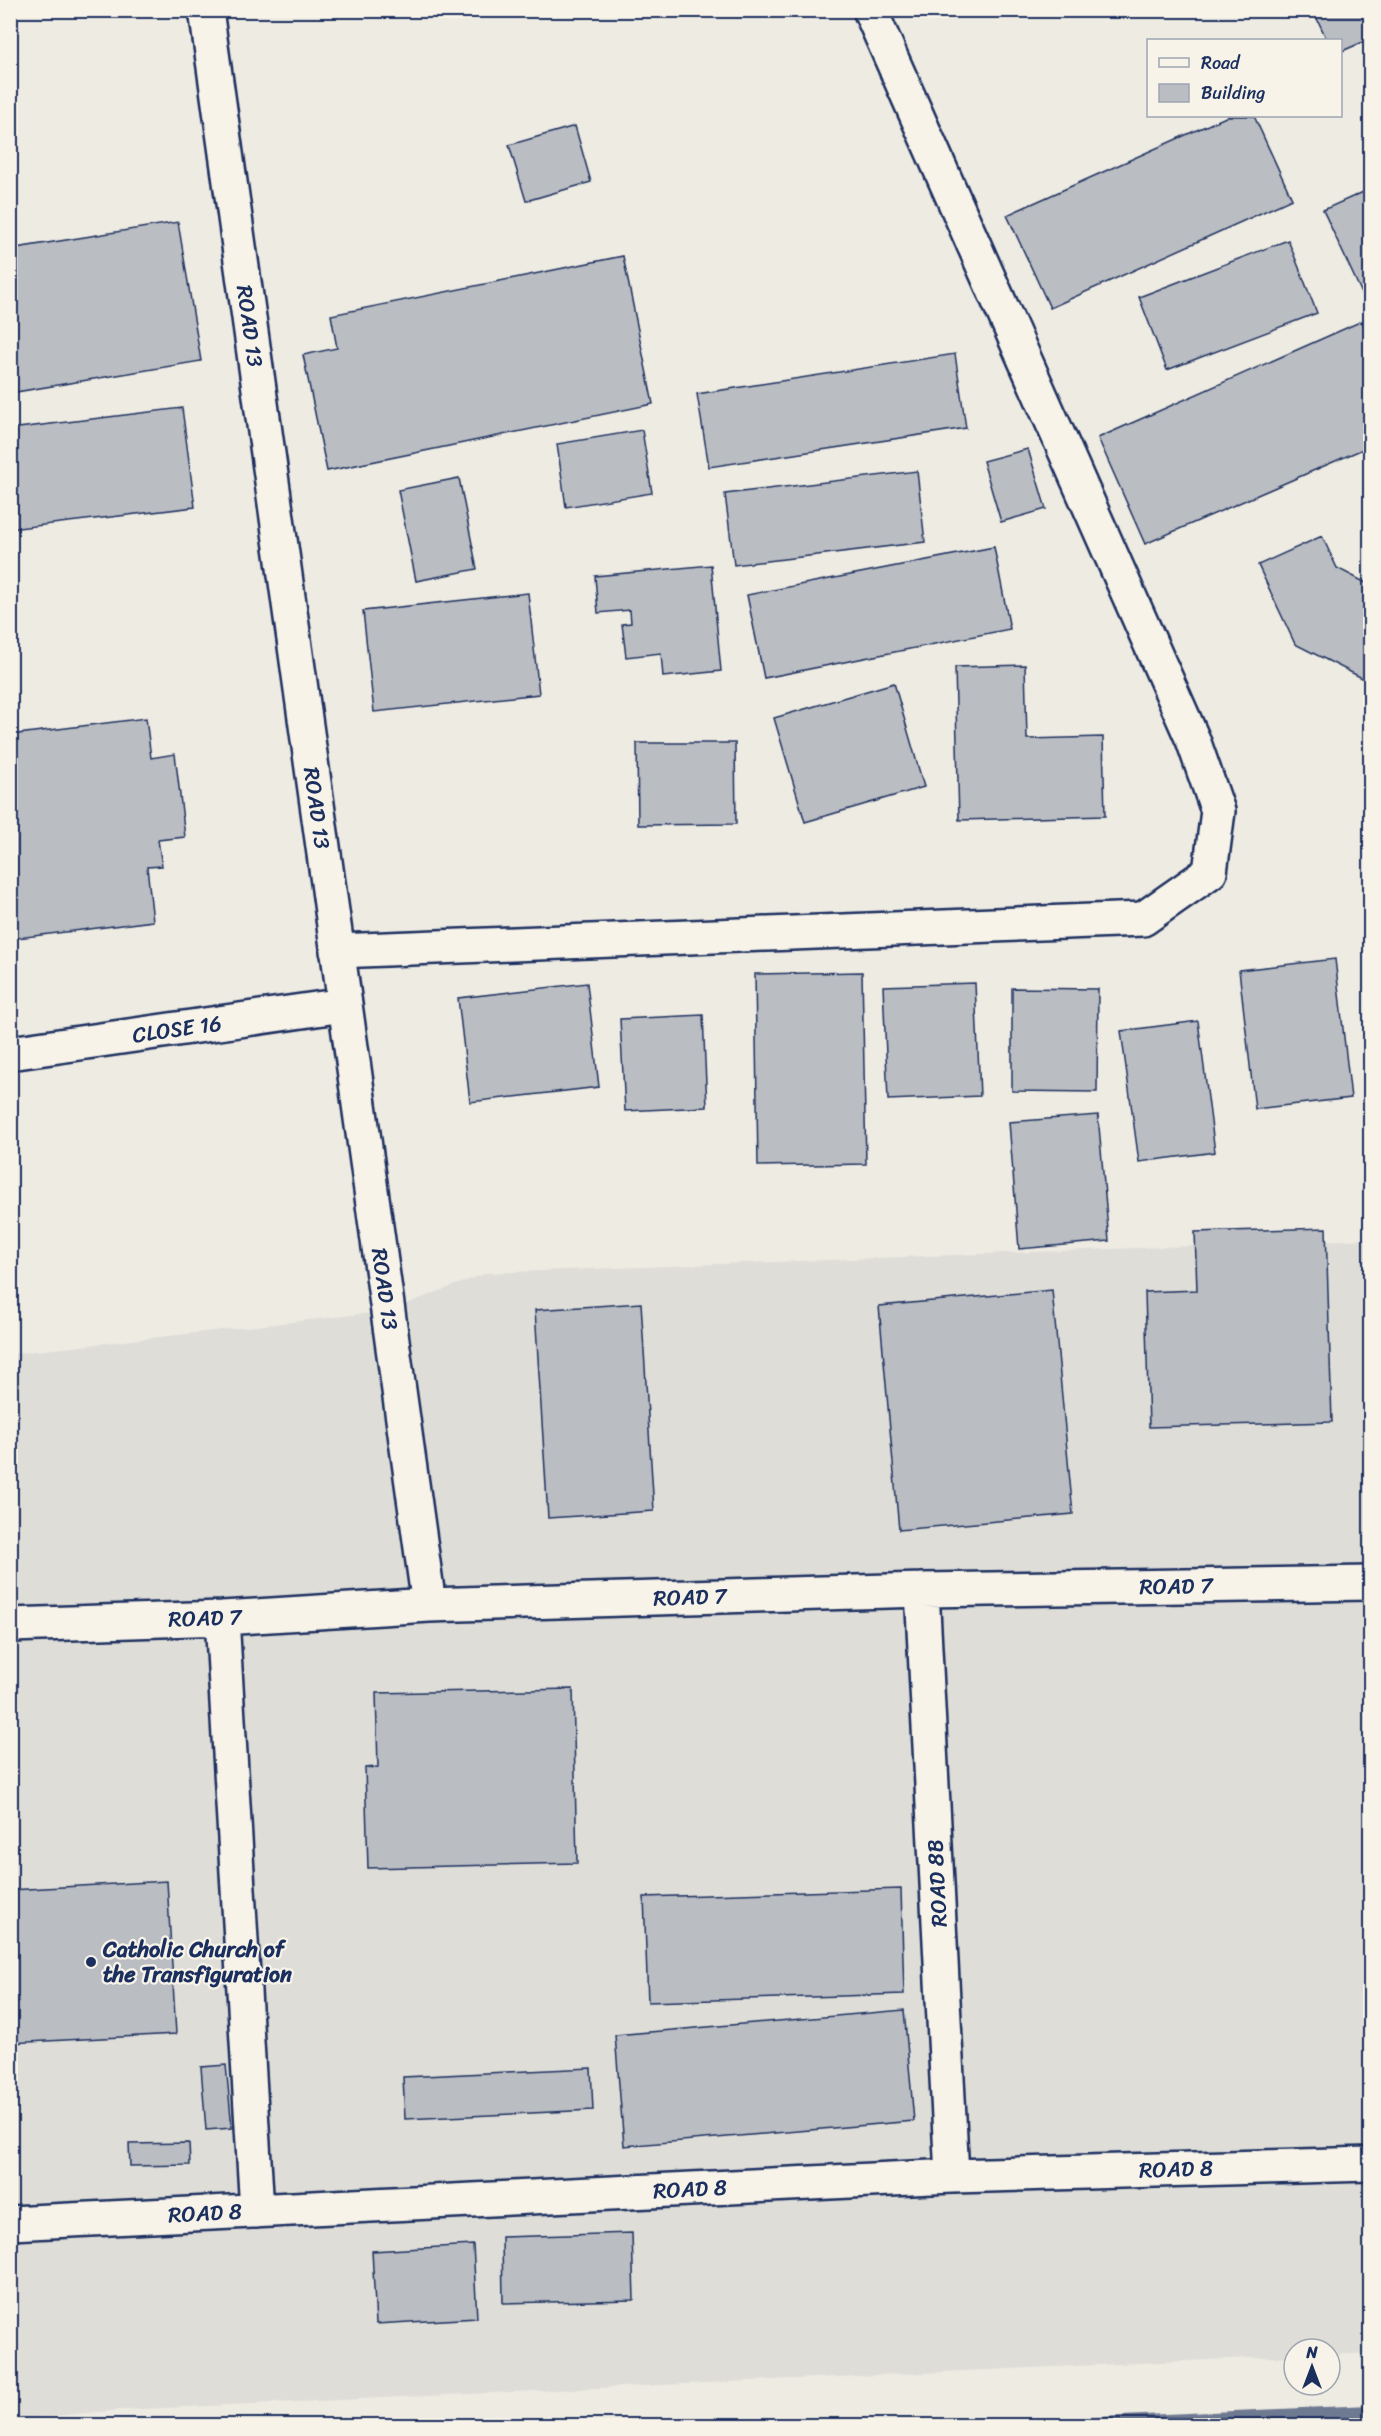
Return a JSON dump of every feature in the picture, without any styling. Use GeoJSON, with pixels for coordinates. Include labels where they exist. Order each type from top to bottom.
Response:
{"type":"FeatureCollection","features":[{"type":"Feature","properties":{"kind":"street","name":"ROAD 13"},"geometry":{"type":"LineString","coordinates":[[206,10],[429,1605]]}},
{"type":"Feature","properties":{"kind":"street"},"geometry":{"type":"LineString","coordinates":[[337,951],[1143,919],[1210,872],[1218,811],[1193,740],[870,10]]}},
{"type":"Feature","properties":{"kind":"street","name":"CLOSE 16"},"geometry":{"type":"LineString","coordinates":[[10,1053],[344,1005]]}},
{"type":"Feature","properties":{"kind":"street","name":"ROAD 7"},"geometry":{"type":"LineString","coordinates":[[10,1625],[222,1618],[429,1605],[922,1590],[1371,1583]]}},
{"type":"Feature","properties":{"kind":"street","name":"ROAD 8B"},"geometry":{"type":"LineString","coordinates":[[922,1590],[952,2176]]}},
{"type":"Feature","properties":{"kind":"street"},"geometry":{"type":"LineString","coordinates":[[222,1618],[257,2211]]}},
{"type":"Feature","properties":{"kind":"street","name":"ROAD 8"},"geometry":{"type":"LineString","coordinates":[[10,2223],[952,2176],[1371,2164]]}},
{"type":"Feature","properties":{"kind":"shaded area"},"geometry":{"type":"Polygon","coordinates":[[[1370,1239],[1370,2353],[1342,2354],[1342,2337],[1282,2337],[1282,2357],[120,2410],[11,2420],[10,1354],[388,1311],[487,1273],[1370,1239]]]}},
{"type":"Feature","properties":{"kind":"building"},"geometry":{"type":"Polygon","coordinates":[[[1313,10],[1370,10],[1370,39],[1342,51],[1342,39],[1327,39],[1313,10]]]}},
{"type":"Feature","properties":{"kind":"building"},"geometry":{"type":"Polygon","coordinates":[[[1226,117],[1254,117],[1292,199],[1050,308],[1007,215],[1226,117]]]}},
{"type":"Feature","properties":{"kind":"building"},"geometry":{"type":"Polygon","coordinates":[[[575,126],[591,182],[526,201],[509,145],[575,126]]]}},
{"type":"Feature","properties":{"kind":"building"},"geometry":{"type":"Polygon","coordinates":[[[1370,189],[1370,297],[1365,300],[1323,210],[1370,189]]]}},
{"type":"Feature","properties":{"kind":"building"},"geometry":{"type":"Polygon","coordinates":[[[178,222],[201,361],[10,393],[10,249],[178,222]]]}},
{"type":"Feature","properties":{"kind":"building"},"geometry":{"type":"Polygon","coordinates":[[[1288,240],[1317,313],[1167,370],[1139,297],[1288,240]]]}},
{"type":"Feature","properties":{"kind":"building"},"geometry":{"type":"Polygon","coordinates":[[[623,256],[653,404],[327,471],[303,355],[337,348],[331,315],[623,256]]]}},
{"type":"Feature","properties":{"kind":"building"},"geometry":{"type":"Polygon","coordinates":[[[1362,321],[1370,340],[1370,446],[1145,544],[1098,438],[1362,321]]]}},
{"type":"Feature","properties":{"kind":"building"},"geometry":{"type":"Polygon","coordinates":[[[955,354],[966,428],[709,467],[697,394],[955,354]]]}},
{"type":"Feature","properties":{"kind":"building"},"geometry":{"type":"Polygon","coordinates":[[[182,408],[195,507],[10,529],[10,429],[182,408]]]}},
{"type":"Feature","properties":{"kind":"building"},"geometry":{"type":"Polygon","coordinates":[[[642,430],[652,493],[566,507],[557,444],[642,430]]]}},
{"type":"Feature","properties":{"kind":"building"},"geometry":{"type":"Polygon","coordinates":[[[1028,449],[1046,509],[1001,522],[983,461],[1028,449]]]}},
{"type":"Feature","properties":{"kind":"building"},"geometry":{"type":"Polygon","coordinates":[[[917,471],[925,542],[734,565],[725,494],[917,471]]]}},
{"type":"Feature","properties":{"kind":"building"},"geometry":{"type":"Polygon","coordinates":[[[459,478],[477,569],[416,581],[398,490],[459,478]]]}},
{"type":"Feature","properties":{"kind":"building"},"geometry":{"type":"Polygon","coordinates":[[[1322,536],[1337,568],[1370,585],[1370,682],[1295,644],[1258,565],[1322,536]]]}},
{"type":"Feature","properties":{"kind":"building"},"geometry":{"type":"Polygon","coordinates":[[[994,547],[1010,629],[764,678],[747,595],[994,547]]]}},
{"type":"Feature","properties":{"kind":"building"},"geometry":{"type":"Polygon","coordinates":[[[711,565],[721,671],[663,677],[661,653],[626,657],[622,624],[631,623],[630,610],[598,613],[595,576],[711,565]]]}},
{"type":"Feature","properties":{"kind":"building"},"geometry":{"type":"Polygon","coordinates":[[[528,593],[539,694],[374,712],[363,611],[528,593]]]}},
{"type":"Feature","properties":{"kind":"building"},"geometry":{"type":"Polygon","coordinates":[[[1025,665],[1027,739],[1103,737],[1105,816],[959,820],[955,667],[1025,665]]]}},
{"type":"Feature","properties":{"kind":"building"},"geometry":{"type":"Polygon","coordinates":[[[894,683],[924,787],[805,822],[774,718],[894,683]]]}},
{"type":"Feature","properties":{"kind":"building"},"geometry":{"type":"Polygon","coordinates":[[[146,718],[151,758],[175,754],[185,837],[158,840],[162,866],[147,867],[153,921],[10,939],[10,735],[146,718]]]}},
{"type":"Feature","properties":{"kind":"building"},"geometry":{"type":"Polygon","coordinates":[[[637,743],[735,743],[736,824],[638,825],[637,743]]]}},
{"type":"Feature","properties":{"kind":"building"},"geometry":{"type":"Polygon","coordinates":[[[1335,959],[1351,1098],[1255,1109],[1239,970],[1335,959]]]}},
{"type":"Feature","properties":{"kind":"building"},"geometry":{"type":"Polygon","coordinates":[[[862,972],[866,1164],[758,1166],[755,974],[862,972]]]}},
{"type":"Feature","properties":{"kind":"building"},"geometry":{"type":"Polygon","coordinates":[[[587,983],[599,1087],[470,1102],[458,998],[587,983]]]}},
{"type":"Feature","properties":{"kind":"building"},"geometry":{"type":"Polygon","coordinates":[[[975,983],[980,1096],[888,1100],[883,986],[975,983]]]}},
{"type":"Feature","properties":{"kind":"building"},"geometry":{"type":"Polygon","coordinates":[[[1012,988],[1098,989],[1097,1092],[1012,1091],[1012,988]]]}},
{"type":"Feature","properties":{"kind":"building"},"geometry":{"type":"Polygon","coordinates":[[[703,1015],[707,1107],[625,1111],[620,1019],[703,1015]]]}},
{"type":"Feature","properties":{"kind":"building"},"geometry":{"type":"Polygon","coordinates":[[[1198,1021],[1215,1152],[1139,1162],[1121,1031],[1198,1021]]]}},
{"type":"Feature","properties":{"kind":"building"},"geometry":{"type":"Polygon","coordinates":[[[1098,1115],[1109,1241],[1019,1249],[1009,1122],[1098,1115]]]}},
{"type":"Feature","properties":{"kind":"building"},"geometry":{"type":"Polygon","coordinates":[[[1326,1228],[1332,1422],[1149,1427],[1145,1292],[1197,1290],[1195,1232],[1326,1228]]]}},
{"type":"Feature","properties":{"kind":"building"},"geometry":{"type":"Polygon","coordinates":[[[1052,1290],[1073,1514],[899,1530],[879,1306],[1052,1290]]]}},
{"type":"Feature","properties":{"kind":"building"},"geometry":{"type":"Polygon","coordinates":[[[641,1303],[654,1511],[548,1518],[535,1310],[641,1303]]]}},
{"type":"Feature","properties":{"kind":"building"},"geometry":{"type":"Polygon","coordinates":[[[573,1689],[577,1863],[368,1868],[365,1768],[378,1767],[376,1693],[573,1689]]]}},
{"type":"Feature","properties":{"kind":"building","name":"Catholic Church of the Transfiguration"},"geometry":{"type":"Polygon","coordinates":[[[167,1881],[176,2034],[10,2043],[10,1890],[167,1881]]]}},
{"type":"Feature","properties":{"kind":"building"},"geometry":{"type":"Polygon","coordinates":[[[901,1889],[904,1994],[648,2002],[644,1897],[901,1889]]]}},
{"type":"Feature","properties":{"kind":"building"},"geometry":{"type":"Polygon","coordinates":[[[904,2010],[914,2121],[624,2146],[615,2035],[904,2010]]]}},
{"type":"Feature","properties":{"kind":"building"},"geometry":{"type":"Polygon","coordinates":[[[226,2065],[232,2128],[206,2130],[201,2067],[226,2065]]]}},
{"type":"Feature","properties":{"kind":"building"},"geometry":{"type":"Polygon","coordinates":[[[591,2068],[593,2110],[405,2119],[403,2077],[591,2068]]]}},
{"type":"Feature","properties":{"kind":"building"},"geometry":{"type":"Polygon","coordinates":[[[189,2143],[190,2165],[130,2166],[129,2144],[189,2143]]]}},
{"type":"Feature","properties":{"kind":"building"},"geometry":{"type":"Polygon","coordinates":[[[632,2233],[634,2300],[503,2303],[502,2237],[632,2233]]]}},
{"type":"Feature","properties":{"kind":"building"},"geometry":{"type":"Polygon","coordinates":[[[473,2245],[477,2318],[376,2324],[372,2251],[473,2245]]]}},
{"type":"Feature","properties":{"kind":"waterway"},"geometry":{"type":"LineString","coordinates":[[1030,2426],[1370,2411]]}},
{"type":"Feature","properties":{"kind":"place","name":"Catholic Church of the Transfiguration"},"geometry":{"type":"Point","coordinates":[91,1962]}}]}
